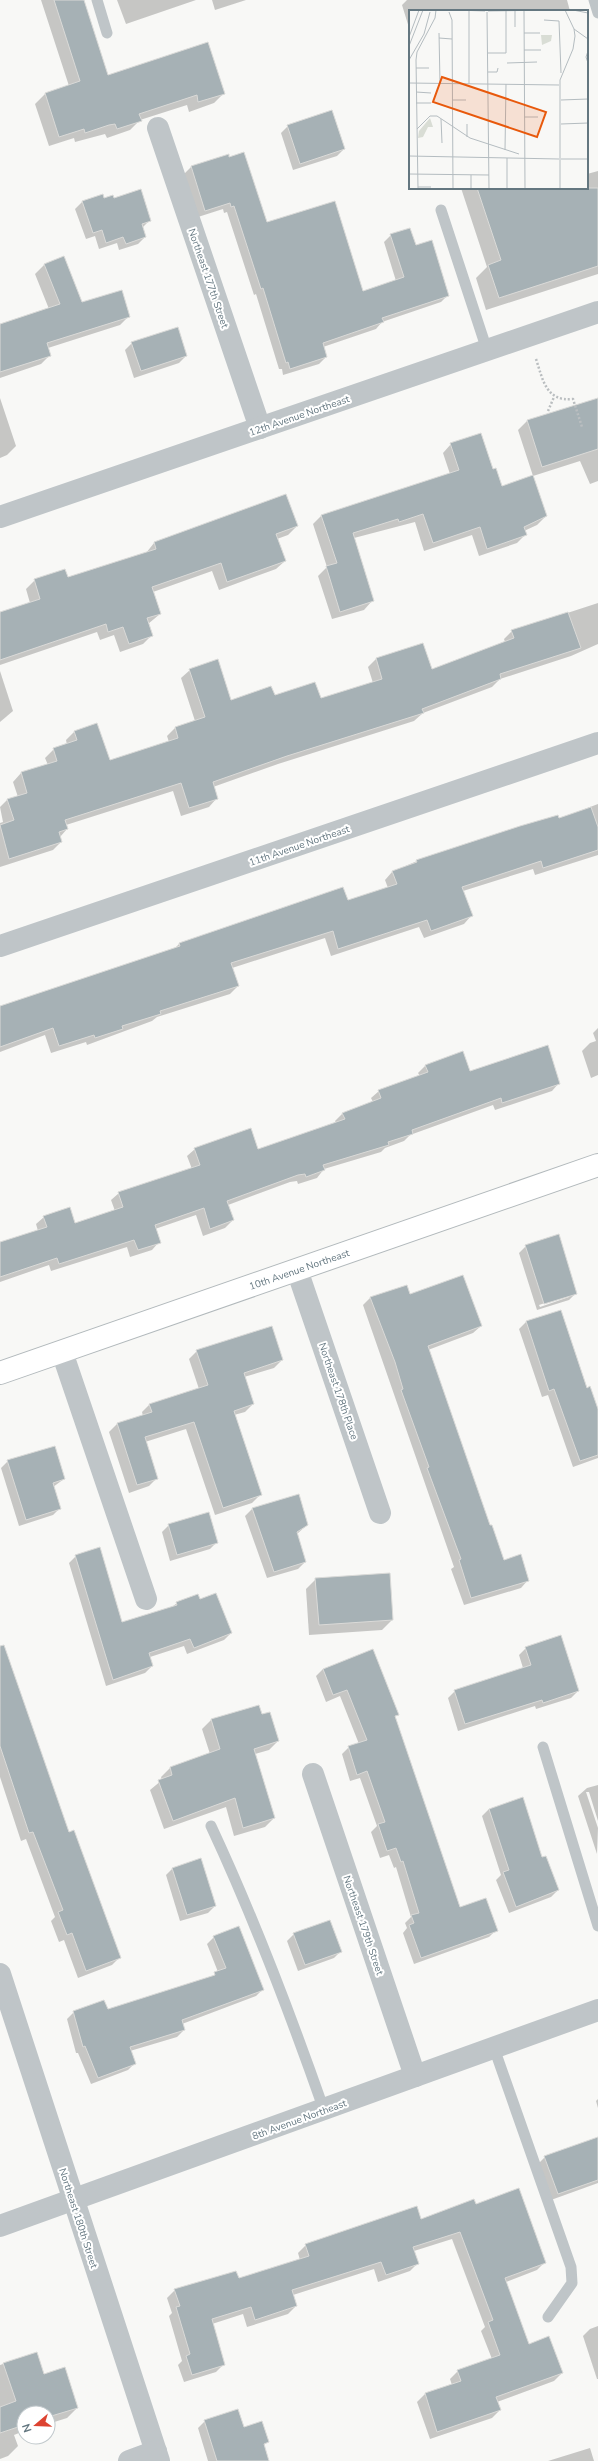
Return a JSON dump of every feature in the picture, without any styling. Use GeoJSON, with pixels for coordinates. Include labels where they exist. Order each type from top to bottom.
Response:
{"type":"FeatureCollection","features":[{"type":"Feature","properties":{"kind":"street","name":"Northeast 177th Street"},"geometry":{"type":"LineString","coordinates":[[158,128],[260,428]]}},
{"type":"Feature","properties":{"kind":"street","name":"12th Avenue Northeast"},"geometry":{"type":"LineString","coordinates":[[0,517],[598,312]]}},
{"type":"Feature","properties":{"kind":"street","name":"11th Avenue Northeast"},"geometry":{"type":"LineString","coordinates":[[0,946],[598,743]]}},
{"type":"Feature","properties":{"kind":"street","name":"10th Avenue Northeast"},"geometry":{"type":"LineString","coordinates":[[0,1373],[598,1165]]}},
{"type":"Feature","properties":{"kind":"street","name":"Northeast 178th Place"},"geometry":{"type":"LineString","coordinates":[[297,1270],[380,1513]]}},
{"type":"Feature","properties":{"kind":"street"},"geometry":{"type":"LineString","coordinates":[[62,1352],[146,1599]]}},
{"type":"Feature","properties":{"kind":"street","name":"Northeast 179th Street"},"geometry":{"type":"LineString","coordinates":[[313,1774],[415,2076]]}},
{"type":"Feature","properties":{"kind":"street","name":"Northeast 180th Street"},"geometry":{"type":"LineString","coordinates":[[0,1974],[158,2456]]}},
{"type":"Feature","properties":{"kind":"street","name":"8th Avenue Northeast"},"geometry":{"type":"LineString","coordinates":[[0,2226],[598,2010]]}},
{"type":"Feature","properties":{"kind":"street"},"geometry":{"type":"LineString","coordinates":[[129,2461],[158,2456]]}},
{"type":"Feature","properties":{"kind":"lane"},"geometry":{"type":"LineString","coordinates":[[97,0],[107,33]]}},
{"type":"Feature","properties":{"kind":"lane"},"geometry":{"type":"LineString","coordinates":[[594,0],[598,13]]}},
{"type":"Feature","properties":{"kind":"lane"},"geometry":{"type":"LineString","coordinates":[[441,210],[487,350]]}},
{"type":"Feature","properties":{"kind":"lane"},"geometry":{"type":"LineString","coordinates":[[544,1747],[598,1926]]}},
{"type":"Feature","properties":{"kind":"lane"},"geometry":{"type":"LineString","coordinates":[[211,1826],[240,1888],[293,2022],[324,2110]]}},
{"type":"Feature","properties":{"kind":"lane"},"geometry":{"type":"LineString","coordinates":[[494,2048],[571,2267],[572,2283],[548,2317]]}},
{"type":"Feature","properties":{"kind":"path"},"geometry":{"type":"LineString","coordinates":[[529,336],[547,392],[554,397],[564,400],[573,399],[582,427]]}},
{"type":"Feature","properties":{"kind":"path"},"geometry":{"type":"LineString","coordinates":[[548,410],[554,397]]}},
{"type":"Feature","properties":{"kind":"building"},"geometry":{"type":"Polygon","coordinates":[[[54,0],[84,0],[108,75],[208,42],[225,94],[198,102],[197,95],[139,114],[142,121],[117,129],[115,124],[85,133],[84,129],[59,137],[45,93],[80,81],[54,0]]]}},
{"type":"Feature","properties":{"kind":"building"},"geometry":{"type":"Polygon","coordinates":[[[332,110],[345,149],[300,164],[287,125],[332,110]]]}},
{"type":"Feature","properties":{"kind":"building"},"geometry":{"type":"Polygon","coordinates":[[[244,152],[267,222],[335,201],[363,291],[404,277],[390,234],[410,228],[416,245],[432,240],[449,296],[382,318],[384,322],[323,343],[327,357],[290,369],[288,362],[286,363],[263,288],[261,289],[234,206],[231,207],[230,203],[205,211],[191,166],[229,154],[229,157],[244,152]]]}},
{"type":"Feature","properties":{"kind":"building"},"geometry":{"type":"Polygon","coordinates":[[[598,188],[598,266],[499,298],[488,265],[501,260],[477,189],[598,188]]]}},
{"type":"Feature","properties":{"kind":"building"},"geometry":{"type":"Polygon","coordinates":[[[141,189],[151,221],[142,224],[146,237],[126,244],[123,237],[106,243],[102,230],[93,233],[82,201],[103,194],[104,198],[113,195],[114,198],[141,189]]]}},
{"type":"Feature","properties":{"kind":"building"},"geometry":{"type":"Polygon","coordinates":[[[64,256],[82,302],[122,290],[130,317],[47,343],[51,356],[0,372],[0,324],[60,304],[44,264],[64,256]]]}},
{"type":"Feature","properties":{"kind":"building"},"geometry":{"type":"Polygon","coordinates":[[[178,327],[187,356],[141,371],[131,342],[178,327]]]}},
{"type":"Feature","properties":{"kind":"building"},"geometry":{"type":"Polygon","coordinates":[[[598,398],[598,449],[542,467],[527,420],[598,398]]]}},
{"type":"Feature","properties":{"kind":"building"},"geometry":{"type":"Polygon","coordinates":[[[481,433],[493,469],[496,468],[502,486],[533,475],[547,516],[524,527],[527,535],[487,549],[480,527],[433,543],[423,514],[399,522],[398,519],[353,533],[374,601],[340,612],[326,566],[337,563],[321,515],[459,470],[450,443],[481,433]]]}},
{"type":"Feature","properties":{"kind":"building"},"geometry":{"type":"Polygon","coordinates":[[[286,494],[298,526],[276,534],[286,561],[227,582],[221,563],[152,587],[161,614],[147,618],[153,636],[129,644],[123,627],[108,632],[106,624],[0,660],[0,612],[40,599],[34,579],[65,569],[68,577],[156,549],[154,542],[286,494]]]}},
{"type":"Feature","properties":{"kind":"building"},"geometry":{"type":"Polygon","coordinates":[[[568,612],[581,648],[500,674],[501,679],[422,709],[424,713],[287,756],[213,782],[218,799],[189,808],[181,783],[65,820],[68,829],[59,832],[62,842],[9,859],[0,825],[14,820],[7,799],[27,793],[21,772],[57,761],[53,748],[77,740],[74,731],[97,723],[110,760],[178,738],[175,727],[205,717],[189,669],[218,659],[231,700],[271,686],[275,695],[315,682],[321,698],[382,679],[376,658],[423,643],[432,669],[514,638],[511,630],[568,612]]]}},
{"type":"Feature","properties":{"kind":"building"},"geometry":{"type":"Polygon","coordinates":[[[591,807],[598,827],[598,850],[543,868],[541,861],[462,887],[473,916],[431,931],[427,920],[338,949],[333,931],[231,963],[239,986],[160,1011],[161,1014],[122,1026],[123,1029],[95,1038],[94,1035],[59,1046],[53,1028],[0,1047],[0,1006],[180,946],[179,943],[343,887],[348,900],[397,884],[392,871],[417,862],[416,860],[520,826],[558,815],[559,818],[591,807]]]}},
{"type":"Feature","properties":{"kind":"building"},"geometry":{"type":"Polygon","coordinates":[[[548,1045],[560,1084],[502,1103],[501,1098],[412,1130],[413,1134],[388,1142],[389,1145],[323,1165],[325,1170],[306,1177],[305,1174],[298,1175],[227,1201],[234,1220],[210,1229],[204,1208],[155,1225],[161,1243],[138,1250],[134,1240],[59,1264],[57,1258],[0,1277],[0,1242],[47,1227],[43,1216],[70,1207],[75,1223],[123,1207],[118,1192],[200,1165],[194,1148],[251,1128],[258,1149],[345,1119],[342,1113],[381,1098],[378,1090],[428,1072],[425,1065],[463,1051],[470,1071],[548,1045]]]}},
{"type":"Feature","properties":{"kind":"building"},"geometry":{"type":"Polygon","coordinates":[[[559,1234],[577,1294],[544,1304],[525,1245],[559,1234]]]}},
{"type":"Feature","properties":{"kind":"building"},"geometry":{"type":"Polygon","coordinates":[[[463,1275],[482,1326],[428,1346],[490,1525],[492,1525],[504,1560],[521,1554],[529,1581],[471,1598],[459,1560],[461,1559],[427,1468],[429,1467],[401,1390],[403,1389],[395,1362],[370,1297],[407,1285],[410,1294],[463,1275]]]}},
{"type":"Feature","properties":{"kind":"building"},"geometry":{"type":"Polygon","coordinates":[[[561,1310],[587,1388],[590,1386],[598,1409],[598,1455],[580,1461],[554,1389],[549,1391],[526,1321],[561,1310]]]}},
{"type":"Feature","properties":{"kind":"building"},"geometry":{"type":"Polygon","coordinates":[[[272,1326],[283,1360],[244,1373],[254,1404],[234,1411],[262,1495],[223,1508],[194,1422],[145,1437],[158,1479],[137,1485],[117,1423],[152,1412],[149,1404],[208,1385],[196,1350],[272,1326]]]}},
{"type":"Feature","properties":{"kind":"building"},"geometry":{"type":"Polygon","coordinates":[[[55,1446],[65,1479],[53,1483],[61,1509],[26,1520],[7,1460],[55,1446]]]}},
{"type":"Feature","properties":{"kind":"building"},"geometry":{"type":"Polygon","coordinates":[[[299,1494],[308,1525],[297,1532],[306,1562],[274,1572],[252,1508],[299,1494]]]}},
{"type":"Feature","properties":{"kind":"building"},"geometry":{"type":"Polygon","coordinates":[[[209,1512],[218,1543],[177,1555],[168,1524],[209,1512]]]}},
{"type":"Feature","properties":{"kind":"building"},"geometry":{"type":"Polygon","coordinates":[[[100,1547],[122,1622],[177,1605],[176,1602],[198,1594],[200,1599],[216,1593],[232,1633],[194,1648],[190,1639],[149,1653],[153,1666],[113,1680],[75,1555],[100,1547]]]}},
{"type":"Feature","properties":{"kind":"building"},"geometry":{"type":"Polygon","coordinates":[[[390,1573],[393,1620],[319,1625],[315,1578],[390,1573]]]}},
{"type":"Feature","properties":{"kind":"building"},"geometry":{"type":"Polygon","coordinates":[[[561,1635],[579,1691],[543,1703],[542,1700],[465,1724],[454,1690],[531,1665],[525,1647],[561,1635]]]}},
{"type":"Feature","properties":{"kind":"building"},"geometry":{"type":"Polygon","coordinates":[[[4,1645],[69,1832],[74,1830],[121,1958],[86,1971],[72,1933],[67,1935],[58,1912],[63,1910],[33,1832],[29,1833],[0,1746],[0,1646],[4,1645]]]}},
{"type":"Feature","properties":{"kind":"building"},"geometry":{"type":"Polygon","coordinates":[[[373,1649],[399,1715],[395,1716],[460,1907],[486,1898],[498,1931],[421,1958],[409,1925],[414,1923],[411,1915],[419,1913],[403,1861],[401,1862],[396,1848],[387,1851],[378,1824],[385,1822],[367,1771],[357,1775],[348,1746],[367,1740],[347,1690],[333,1695],[323,1669],[373,1649]]]}},
{"type":"Feature","properties":{"kind":"building"},"geometry":{"type":"Polygon","coordinates":[[[259,1705],[262,1714],[270,1712],[279,1741],[254,1749],[275,1818],[243,1828],[235,1798],[173,1821],[158,1780],[172,1775],[170,1767],[220,1749],[211,1719],[259,1705]]]}},
{"type":"Feature","properties":{"kind":"building"},"geometry":{"type":"Polygon","coordinates":[[[523,1797],[542,1857],[546,1856],[559,1890],[516,1907],[503,1872],[509,1870],[489,1809],[523,1797]]]}},
{"type":"Feature","properties":{"kind":"building"},"geometry":{"type":"Polygon","coordinates":[[[201,1858],[216,1906],[187,1915],[172,1868],[201,1858]]]}},
{"type":"Feature","properties":{"kind":"building"},"geometry":{"type":"Polygon","coordinates":[[[330,1920],[342,1952],[305,1965],[293,1933],[330,1920]]]}},
{"type":"Feature","properties":{"kind":"building"},"geometry":{"type":"Polygon","coordinates":[[[239,1926],[264,1990],[182,2020],[185,2030],[130,2047],[136,2064],[98,2078],[85,2046],[83,2047],[73,2011],[104,2000],[108,2009],[215,1975],[214,1972],[226,1968],[213,1936],[239,1926]]]}},
{"type":"Feature","properties":{"kind":"building"},"geometry":{"type":"Polygon","coordinates":[[[598,2137],[598,2180],[558,2194],[544,2156],[598,2137]]]}},
{"type":"Feature","properties":{"kind":"building"},"geometry":{"type":"Polygon","coordinates":[[[519,2188],[546,2263],[505,2278],[529,2344],[549,2336],[563,2373],[496,2397],[501,2410],[437,2432],[425,2393],[461,2381],[457,2370],[500,2355],[488,2322],[493,2320],[460,2232],[413,2247],[419,2264],[386,2275],[381,2262],[292,2290],[297,2306],[255,2320],[251,2307],[212,2319],[225,2365],[192,2375],[186,2356],[190,2354],[176,2307],[180,2306],[174,2289],[236,2271],[239,2278],[309,2256],[305,2244],[417,2206],[421,2219],[474,2199],[476,2204],[519,2188]]]}},
{"type":"Feature","properties":{"kind":"building"},"geometry":{"type":"Polygon","coordinates":[[[37,2352],[44,2374],[65,2367],[78,2408],[56,2415],[56,2405],[16,2405],[16,2428],[0,2433],[0,2407],[16,2401],[3,2363],[37,2352]]]}},
{"type":"Feature","properties":{"kind":"building"},"geometry":{"type":"Polygon","coordinates":[[[238,2409],[244,2427],[262,2421],[269,2442],[264,2444],[269,2461],[217,2461],[204,2420],[238,2409]]]}}]}
